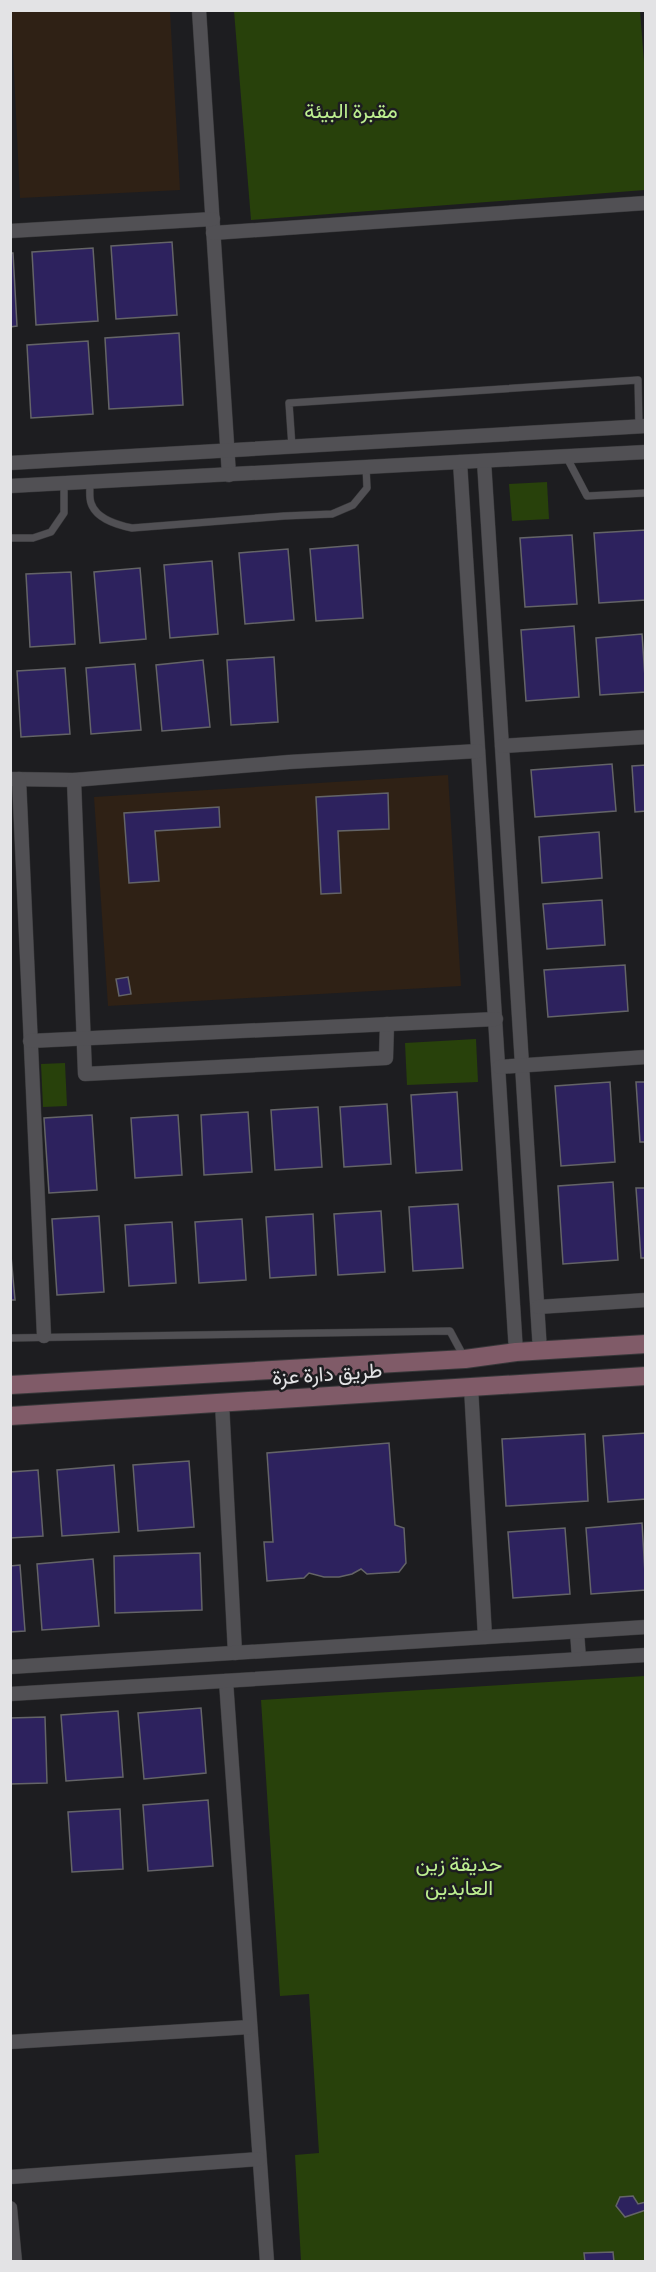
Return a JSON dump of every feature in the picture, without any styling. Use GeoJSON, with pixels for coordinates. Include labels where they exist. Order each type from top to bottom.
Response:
{"type":"FeatureCollection","features":[{"type":"Feature","properties":{"kind":"main road"},"geometry":{"type":"LineString","coordinates":[[10,1385],[465,1359],[516,1352],[645,1344]]}},
{"type":"Feature","properties":{"kind":"main road","name":"طريق دارة عزة"},"geometry":{"type":"LineString","coordinates":[[10,1416],[645,1376]]}},
{"type":"Feature","properties":{"kind":"street"},"geometry":{"type":"LineString","coordinates":[[199,10],[229,475]]}},
{"type":"Feature","properties":{"kind":"street"},"geometry":{"type":"LineString","coordinates":[[10,231],[213,226],[645,203]]}},
{"type":"Feature","properties":{"kind":"street"},"geometry":{"type":"LineString","coordinates":[[10,464],[642,426]]}},
{"type":"Feature","properties":{"kind":"street"},"geometry":{"type":"LineString","coordinates":[[10,486],[645,452]]}},
{"type":"Feature","properties":{"kind":"street"},"geometry":{"type":"LineString","coordinates":[[484,460],[540,1351]]}},
{"type":"Feature","properties":{"kind":"street"},"geometry":{"type":"LineString","coordinates":[[460,462],[516,1352]]}},
{"type":"Feature","properties":{"kind":"street"},"geometry":{"type":"LineString","coordinates":[[502,746],[645,737]]}},
{"type":"Feature","properties":{"kind":"street"},"geometry":{"type":"LineString","coordinates":[[44,1336],[15,779],[74,780],[289,762],[478,751]]}},
{"type":"Feature","properties":{"kind":"street"},"geometry":{"type":"LineString","coordinates":[[74,780],[85,1074],[386,1058],[387,1024]]}},
{"type":"Feature","properties":{"kind":"street"},"geometry":{"type":"LineString","coordinates":[[30,1041],[496,1018]]}},
{"type":"Feature","properties":{"kind":"street"},"geometry":{"type":"LineString","coordinates":[[499,1067],[645,1057]]}},
{"type":"Feature","properties":{"kind":"street"},"geometry":{"type":"LineString","coordinates":[[538,1307],[645,1300]]}},
{"type":"Feature","properties":{"kind":"street"},"geometry":{"type":"LineString","coordinates":[[471,1387],[485,1637]]}},
{"type":"Feature","properties":{"kind":"street"},"geometry":{"type":"LineString","coordinates":[[222,1403],[235,1653]]}},
{"type":"Feature","properties":{"kind":"street"},"geometry":{"type":"LineString","coordinates":[[10,1667],[645,1627]]}},
{"type":"Feature","properties":{"kind":"street"},"geometry":{"type":"LineString","coordinates":[[577,1632],[579,1659]]}},
{"type":"Feature","properties":{"kind":"street"},"geometry":{"type":"LineString","coordinates":[[349,1646],[351,1673]]}},
{"type":"Feature","properties":{"kind":"street"},"geometry":{"type":"LineString","coordinates":[[10,1694],[645,1655]]}},
{"type":"Feature","properties":{"kind":"street"},"geometry":{"type":"LineString","coordinates":[[125,1660],[127,1687]]}},
{"type":"Feature","properties":{"kind":"street"},"geometry":{"type":"LineString","coordinates":[[226,1681],[267,2262]]}},
{"type":"Feature","properties":{"kind":"street"},"geometry":{"type":"LineString","coordinates":[[10,2042],[250,2027]]}},
{"type":"Feature","properties":{"kind":"street"},"geometry":{"type":"LineString","coordinates":[[10,2177],[259,2160]]}},
{"type":"Feature","properties":{"kind":"street"},"geometry":{"type":"LineString","coordinates":[[10,2208],[15,2262]]}},
{"type":"Feature","properties":{"kind":"lane"},"geometry":{"type":"LineString","coordinates":[[292,447],[289,403],[638,380],[642,426]]}},
{"type":"Feature","properties":{"kind":"lane"},"geometry":{"type":"LineString","coordinates":[[566,456],[587,496],[645,493]]}},
{"type":"Feature","properties":{"kind":"lane"},"geometry":{"type":"LineString","coordinates":[[90,483],[91,504],[105,519],[132,528],[332,514],[353,505],[367,488],[366,467]]}},
{"type":"Feature","properties":{"kind":"lane"},"geometry":{"type":"LineString","coordinates":[[10,538],[33,538],[51,532],[64,513],[64,483]]}},
{"type":"Feature","properties":{"kind":"lane"},"geometry":{"type":"LineString","coordinates":[[10,1338],[450,1331],[465,1359]]}},
{"type":"Feature","properties":{"kind":"shaded area"},"geometry":{"type":"Polygon","coordinates":[[[11,11],[170,11],[180,190],[20,198],[11,11]]]}},
{"type":"Feature","properties":{"kind":"shaded area"},"geometry":{"type":"Polygon","coordinates":[[[448,775],[461,986],[108,1006],[94,797],[448,775]]]}},
{"type":"Feature","properties":{"kind":"green space","name":"مقبرة البيئة"},"geometry":{"type":"Polygon","coordinates":[[[234,11],[640,11],[646,87],[645,190],[251,220],[234,11]]]}},
{"type":"Feature","properties":{"kind":"green space"},"geometry":{"type":"Polygon","coordinates":[[[547,482],[549,519],[512,521],[509,484],[547,482]]]}},
{"type":"Feature","properties":{"kind":"green space"},"geometry":{"type":"Polygon","coordinates":[[[476,1039],[478,1082],[407,1085],[405,1043],[476,1039]]]}},
{"type":"Feature","properties":{"kind":"green space"},"geometry":{"type":"Polygon","coordinates":[[[65,1063],[67,1106],[43,1107],[41,1064],[65,1063]]]}},
{"type":"Feature","properties":{"kind":"green space","name":"حديقة زين العابدين"},"geometry":{"type":"Polygon","coordinates":[[[645,1676],[645,2261],[301,2261],[295,2155],[319,2153],[309,1994],[280,1996],[261,1700],[645,1676]]]}},
{"type":"Feature","properties":{"kind":"building"},"geometry":{"type":"Polygon","coordinates":[[[172,242],[177,315],[116,319],[111,246],[172,242]]]}},
{"type":"Feature","properties":{"kind":"building"},"geometry":{"type":"Polygon","coordinates":[[[93,248],[98,321],[36,325],[32,252],[93,248]]]}},
{"type":"Feature","properties":{"kind":"building"},"geometry":{"type":"Polygon","coordinates":[[[10,253],[13,253],[17,326],[10,327],[10,253]]]}},
{"type":"Feature","properties":{"kind":"building"},"geometry":{"type":"Polygon","coordinates":[[[179,333],[183,405],[109,409],[105,338],[179,333]]]}},
{"type":"Feature","properties":{"kind":"building"},"geometry":{"type":"Polygon","coordinates":[[[88,341],[93,414],[31,418],[27,345],[88,341]]]}},
{"type":"Feature","properties":{"kind":"building"},"geometry":{"type":"Polygon","coordinates":[[[646,530],[646,600],[599,603],[594,533],[646,530]]]}},
{"type":"Feature","properties":{"kind":"building"},"geometry":{"type":"Polygon","coordinates":[[[572,535],[577,604],[525,607],[520,538],[572,535]]]}},
{"type":"Feature","properties":{"kind":"building"},"geometry":{"type":"Polygon","coordinates":[[[358,545],[363,618],[316,621],[310,549],[358,545]]]}},
{"type":"Feature","properties":{"kind":"building"},"geometry":{"type":"Polygon","coordinates":[[[288,549],[294,620],[245,624],[239,553],[288,549]]]}},
{"type":"Feature","properties":{"kind":"building"},"geometry":{"type":"Polygon","coordinates":[[[212,561],[218,634],[170,638],[164,565],[212,561]]]}},
{"type":"Feature","properties":{"kind":"building"},"geometry":{"type":"Polygon","coordinates":[[[140,568],[146,639],[100,643],[94,572],[140,568]]]}},
{"type":"Feature","properties":{"kind":"building"},"geometry":{"type":"Polygon","coordinates":[[[71,572],[75,644],[30,647],[26,574],[71,572]]]}},
{"type":"Feature","properties":{"kind":"building"},"geometry":{"type":"Polygon","coordinates":[[[574,626],[579,697],[526,701],[521,630],[574,626]]]}},
{"type":"Feature","properties":{"kind":"building"},"geometry":{"type":"Polygon","coordinates":[[[642,634],[646,692],[600,695],[596,638],[642,634]]]}},
{"type":"Feature","properties":{"kind":"building"},"geometry":{"type":"Polygon","coordinates":[[[274,657],[278,722],[231,725],[227,660],[274,657]]]}},
{"type":"Feature","properties":{"kind":"building"},"geometry":{"type":"Polygon","coordinates":[[[203,660],[210,727],[162,731],[156,665],[203,660]]]}},
{"type":"Feature","properties":{"kind":"building"},"geometry":{"type":"Polygon","coordinates":[[[135,664],[141,730],[91,734],[86,668],[135,664]]]}},
{"type":"Feature","properties":{"kind":"building"},"geometry":{"type":"Polygon","coordinates":[[[65,668],[70,734],[21,737],[17,671],[65,668]]]}},
{"type":"Feature","properties":{"kind":"building"},"geometry":{"type":"Polygon","coordinates":[[[612,764],[616,811],[535,817],[531,770],[612,764]]]}},
{"type":"Feature","properties":{"kind":"building"},"geometry":{"type":"Polygon","coordinates":[[[646,765],[646,811],[635,812],[632,766],[646,765]]]}},
{"type":"Feature","properties":{"kind":"building"},"geometry":{"type":"Polygon","coordinates":[[[388,793],[389,829],[338,831],[341,893],[321,894],[316,797],[388,793]]]}},
{"type":"Feature","properties":{"kind":"building"},"geometry":{"type":"Polygon","coordinates":[[[219,807],[220,827],[155,831],[159,881],[129,883],[124,813],[219,807]]]}},
{"type":"Feature","properties":{"kind":"building"},"geometry":{"type":"Polygon","coordinates":[[[599,832],[602,878],[542,883],[539,837],[599,832]]]}},
{"type":"Feature","properties":{"kind":"building"},"geometry":{"type":"Polygon","coordinates":[[[602,900],[605,945],[547,949],[543,904],[602,900]]]}},
{"type":"Feature","properties":{"kind":"building"},"geometry":{"type":"Polygon","coordinates":[[[625,965],[628,1011],[548,1017],[544,970],[625,965]]]}},
{"type":"Feature","properties":{"kind":"building"},"geometry":{"type":"Polygon","coordinates":[[[128,977],[131,994],[119,996],[116,979],[128,977]]]}},
{"type":"Feature","properties":{"kind":"building"},"geometry":{"type":"Polygon","coordinates":[[[610,1082],[615,1162],[561,1166],[555,1086],[610,1082]]]}},
{"type":"Feature","properties":{"kind":"building"},"geometry":{"type":"Polygon","coordinates":[[[636,1082],[646,1082],[646,1142],[640,1142],[636,1082]]]}},
{"type":"Feature","properties":{"kind":"building"},"geometry":{"type":"Polygon","coordinates":[[[457,1092],[462,1170],[416,1173],[411,1095],[457,1092]]]}},
{"type":"Feature","properties":{"kind":"building"},"geometry":{"type":"Polygon","coordinates":[[[387,1104],[391,1164],[344,1167],[340,1107],[387,1104]]]}},
{"type":"Feature","properties":{"kind":"building"},"geometry":{"type":"Polygon","coordinates":[[[318,1107],[322,1167],[275,1170],[271,1110],[318,1107]]]}},
{"type":"Feature","properties":{"kind":"building"},"geometry":{"type":"Polygon","coordinates":[[[248,1112],[252,1172],[204,1175],[201,1115],[248,1112]]]}},
{"type":"Feature","properties":{"kind":"building"},"geometry":{"type":"Polygon","coordinates":[[[92,1115],[97,1190],[49,1193],[44,1118],[92,1115]]]}},
{"type":"Feature","properties":{"kind":"building"},"geometry":{"type":"Polygon","coordinates":[[[178,1115],[182,1175],[135,1178],[131,1118],[178,1115]]]}},
{"type":"Feature","properties":{"kind":"building"},"geometry":{"type":"Polygon","coordinates":[[[613,1182],[618,1260],[563,1264],[558,1186],[613,1182]]]}},
{"type":"Feature","properties":{"kind":"building"},"geometry":{"type":"Polygon","coordinates":[[[636,1188],[646,1188],[646,1258],[641,1258],[636,1188]]]}},
{"type":"Feature","properties":{"kind":"building"},"geometry":{"type":"Polygon","coordinates":[[[458,1204],[463,1268],[413,1271],[409,1207],[458,1204]]]}},
{"type":"Feature","properties":{"kind":"building"},"geometry":{"type":"Polygon","coordinates":[[[381,1211],[385,1272],[338,1275],[334,1214],[381,1211]]]}},
{"type":"Feature","properties":{"kind":"building"},"geometry":{"type":"Polygon","coordinates":[[[313,1214],[316,1275],[270,1278],[266,1217],[313,1214]]]}},
{"type":"Feature","properties":{"kind":"building"},"geometry":{"type":"Polygon","coordinates":[[[99,1216],[104,1292],[57,1295],[52,1219],[99,1216]]]}},
{"type":"Feature","properties":{"kind":"building"},"geometry":{"type":"Polygon","coordinates":[[[242,1219],[246,1280],[199,1283],[195,1222],[242,1219]]]}},
{"type":"Feature","properties":{"kind":"building"},"geometry":{"type":"Polygon","coordinates":[[[172,1222],[176,1283],[129,1286],[125,1225],[172,1222]]]}},
{"type":"Feature","properties":{"kind":"building"},"geometry":{"type":"Polygon","coordinates":[[[10,1245],[15,1300],[10,1300],[10,1245]]]}},
{"type":"Feature","properties":{"kind":"building"},"geometry":{"type":"Polygon","coordinates":[[[646,1433],[646,1499],[608,1502],[603,1436],[646,1433]]]}},
{"type":"Feature","properties":{"kind":"building"},"geometry":{"type":"Polygon","coordinates":[[[585,1434],[588,1501],[506,1506],[502,1439],[585,1434]]]}},
{"type":"Feature","properties":{"kind":"building"},"geometry":{"type":"Polygon","coordinates":[[[389,1443],[395,1525],[404,1528],[406,1563],[399,1572],[367,1574],[361,1569],[339,1577],[324,1577],[309,1573],[304,1578],[267,1581],[264,1542],[273,1542],[267,1453],[389,1443]]]}},
{"type":"Feature","properties":{"kind":"building"},"geometry":{"type":"Polygon","coordinates":[[[189,1461],[194,1527],[138,1531],[133,1465],[189,1461]]]}},
{"type":"Feature","properties":{"kind":"building"},"geometry":{"type":"Polygon","coordinates":[[[114,1465],[119,1532],[62,1536],[57,1470],[114,1465]]]}},
{"type":"Feature","properties":{"kind":"building"},"geometry":{"type":"Polygon","coordinates":[[[38,1470],[43,1536],[10,1538],[10,1472],[38,1470]]]}},
{"type":"Feature","properties":{"kind":"building"},"geometry":{"type":"Polygon","coordinates":[[[642,1523],[646,1590],[591,1594],[586,1528],[642,1523]]]}},
{"type":"Feature","properties":{"kind":"building"},"geometry":{"type":"Polygon","coordinates":[[[565,1528],[570,1594],[513,1598],[508,1532],[565,1528]]]}},
{"type":"Feature","properties":{"kind":"building"},"geometry":{"type":"Polygon","coordinates":[[[200,1553],[202,1610],[115,1613],[114,1556],[200,1553]]]}},
{"type":"Feature","properties":{"kind":"building"},"geometry":{"type":"Polygon","coordinates":[[[93,1559],[99,1626],[42,1630],[37,1564],[93,1559]]]}},
{"type":"Feature","properties":{"kind":"building"},"geometry":{"type":"Polygon","coordinates":[[[20,1565],[25,1631],[10,1632],[10,1566],[20,1565]]]}},
{"type":"Feature","properties":{"kind":"building"},"geometry":{"type":"Polygon","coordinates":[[[201,1708],[206,1773],[144,1779],[138,1713],[201,1708]]]}},
{"type":"Feature","properties":{"kind":"building"},"geometry":{"type":"Polygon","coordinates":[[[118,1711],[123,1777],[66,1781],[61,1715],[118,1711]]]}},
{"type":"Feature","properties":{"kind":"building"},"geometry":{"type":"Polygon","coordinates":[[[45,1717],[47,1783],[10,1784],[10,1718],[45,1717]]]}},
{"type":"Feature","properties":{"kind":"building"},"geometry":{"type":"Polygon","coordinates":[[[208,1800],[213,1866],[148,1871],[143,1805],[208,1800]]]}},
{"type":"Feature","properties":{"kind":"building"},"geometry":{"type":"Polygon","coordinates":[[[120,1809],[123,1869],[72,1872],[68,1812],[120,1809]]]}},
{"type":"Feature","properties":{"kind":"building"},"geometry":{"type":"Polygon","coordinates":[[[633,2196],[638,2204],[646,2202],[646,2210],[625,2217],[616,2206],[620,2197],[633,2196]]]}},
{"type":"Feature","properties":{"kind":"building"},"geometry":{"type":"Polygon","coordinates":[[[613,2252],[614,2262],[585,2262],[584,2253],[613,2252]]]}}]}
